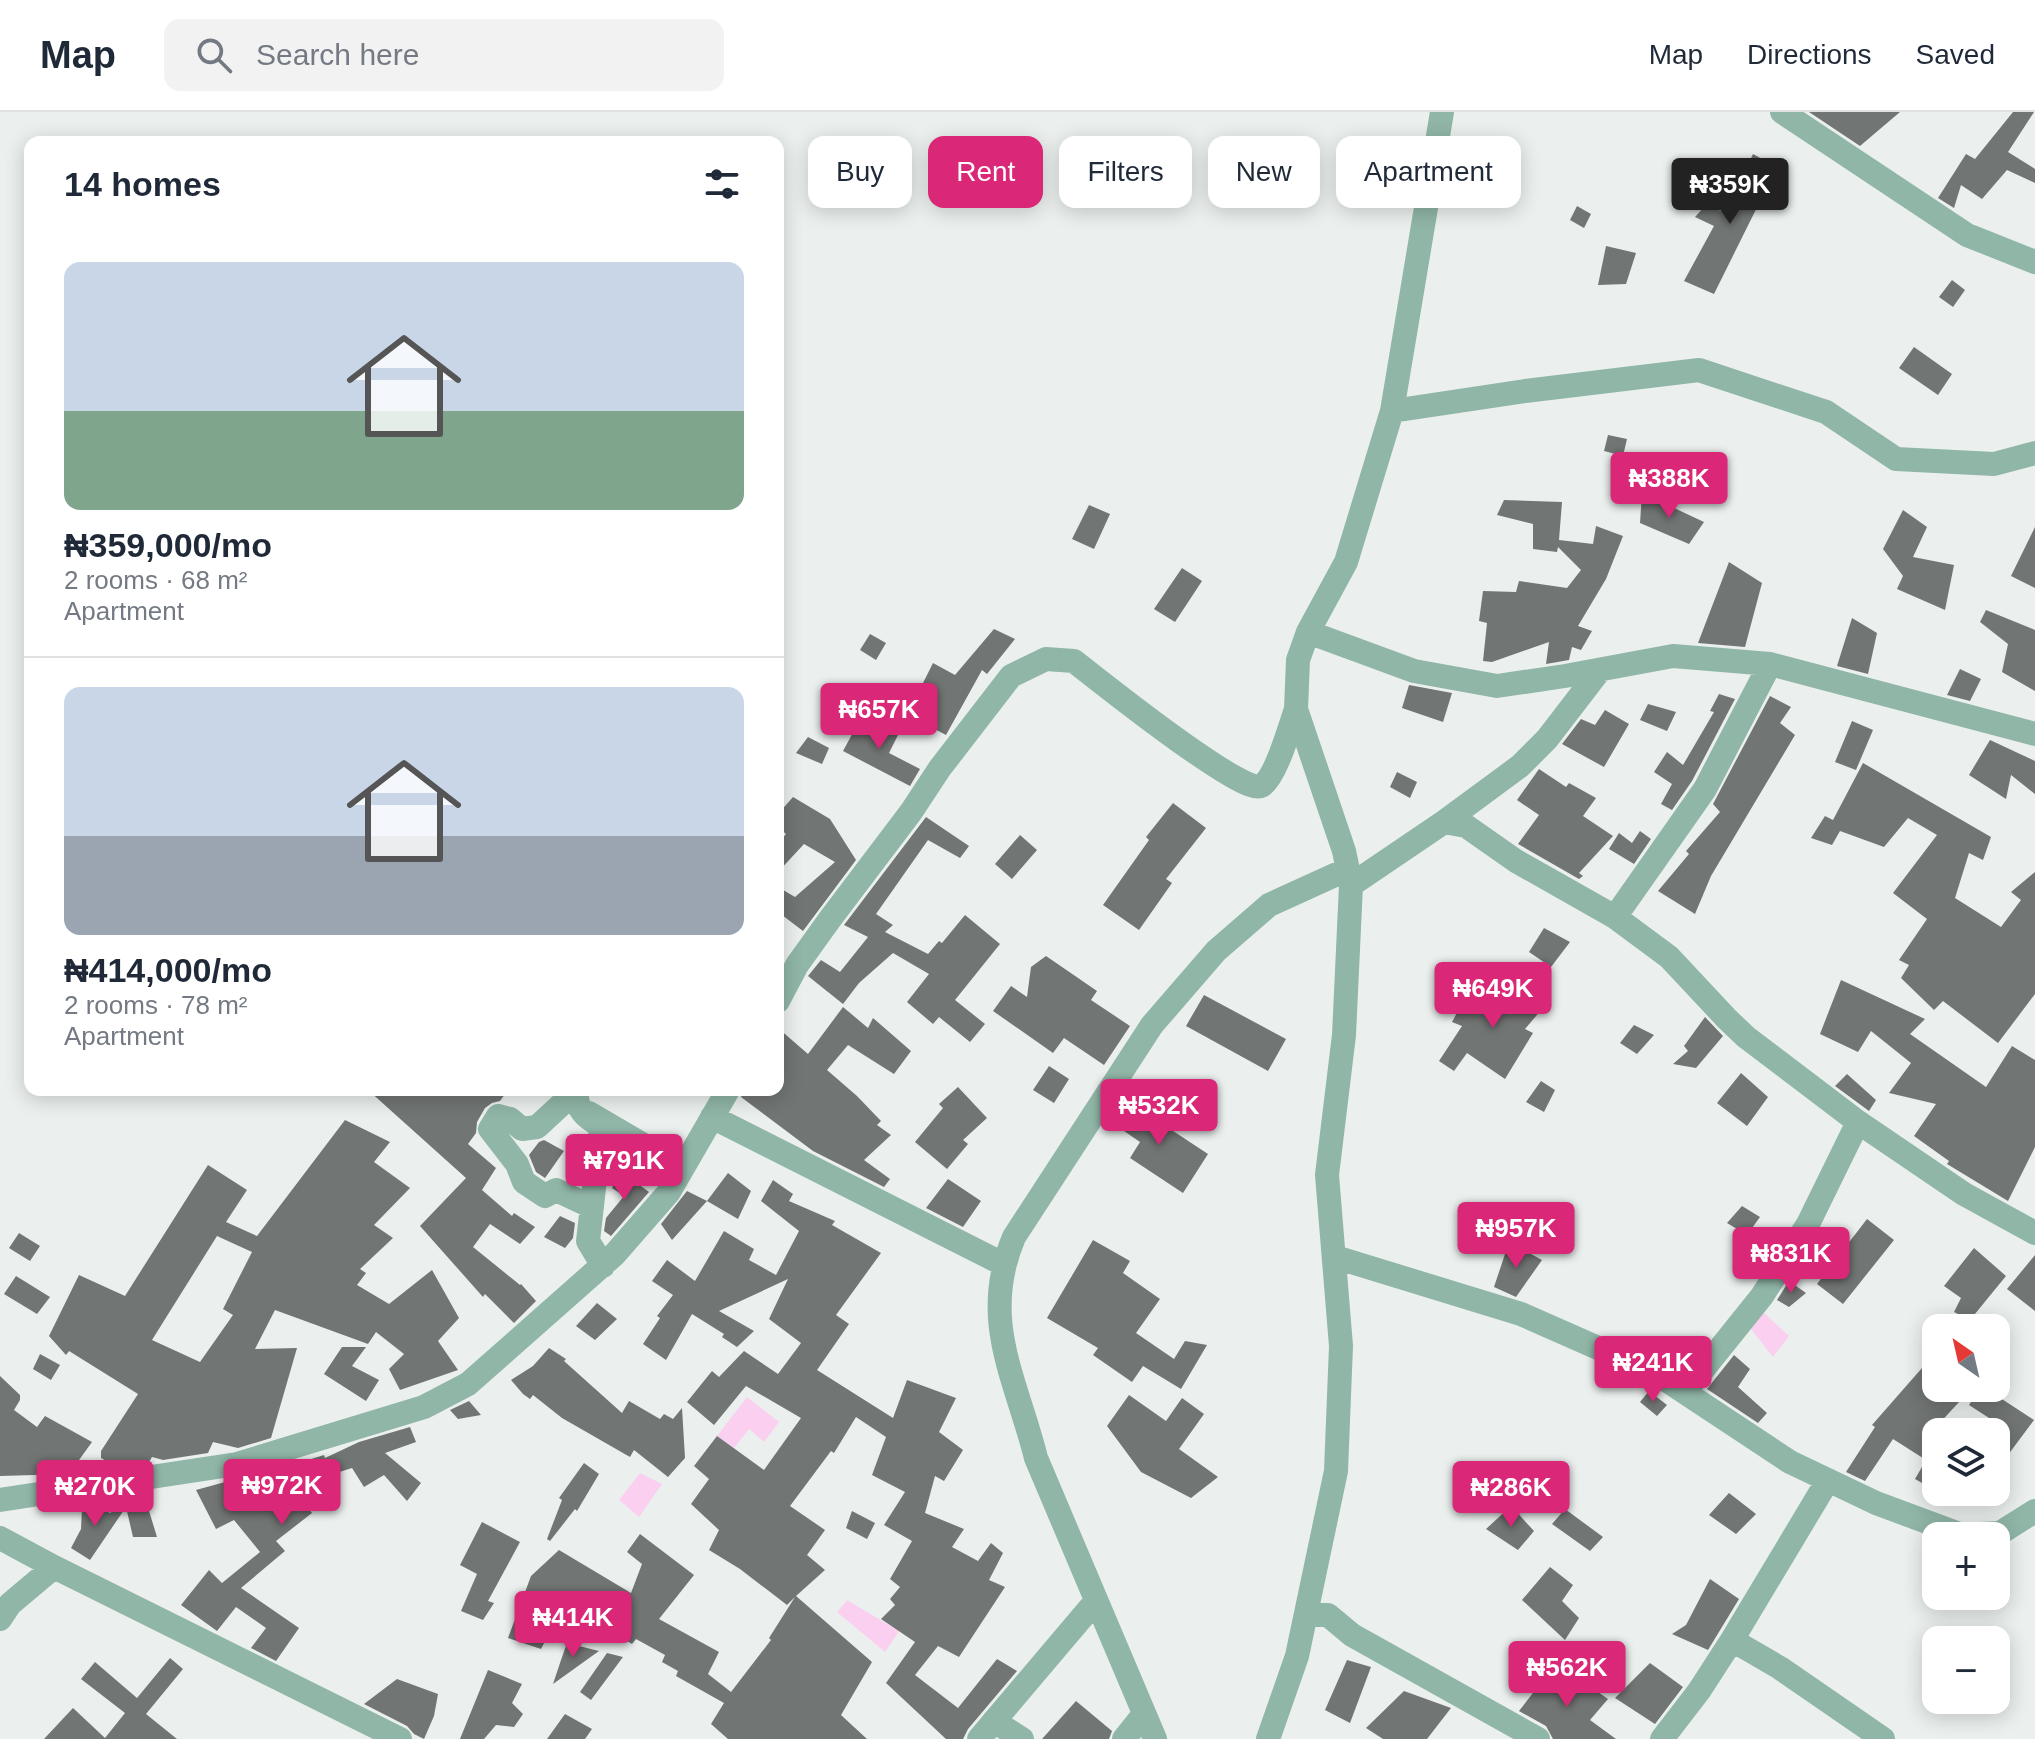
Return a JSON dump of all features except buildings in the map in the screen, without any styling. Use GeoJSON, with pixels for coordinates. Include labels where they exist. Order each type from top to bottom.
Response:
{"type":"FeatureCollection","features":[{"type":"Feature","properties":{"kind":"street"},"geometry":{"type":"LineString","coordinates":[[784,990],[821,930],[911,812],[973,723],[1011,676],[1046,659],[1074,661],[1220,771],[1251,788],[1261,787],[1271,775],[1296,709],[1298,660],[1308,632],[1346,562],[1392,411],[1442,112]]}},
{"type":"Feature","properties":{"kind":"street"},"geometry":{"type":"LineString","coordinates":[[1782,112],[1967,235],[2035,262]]}},
{"type":"Feature","properties":{"kind":"street"},"geometry":{"type":"LineString","coordinates":[[1392,411],[1699,370],[1826,412],[1896,459],[1994,464],[2035,453]]}},
{"type":"Feature","properties":{"kind":"street"},"geometry":{"type":"LineString","coordinates":[[1308,632],[1414,671],[1497,686],[1673,656],[1770,664],[2035,734]]}},
{"type":"Feature","properties":{"kind":"street"},"geometry":{"type":"LineString","coordinates":[[1615,917],[1705,789],[1770,664]]}},
{"type":"Feature","properties":{"kind":"street"},"geometry":{"type":"LineString","coordinates":[[1155,1739],[1036,1458],[1004,1356],[998,1315],[1003,1264],[1014,1237],[1152,1025],[1207,961],[1269,905],[1350,877],[1444,822],[1520,766],[1550,735],[1600,670]]}},
{"type":"Feature","properties":{"kind":"street"},"geometry":{"type":"LineString","coordinates":[[1268,1739],[1297,1656],[1336,1471],[1341,1346],[1327,1175],[1344,1035],[1350,877],[1296,709]]}},
{"type":"Feature","properties":{"kind":"street"},"geometry":{"type":"LineString","coordinates":[[1444,822],[1466,826],[1516,861],[1615,917],[1669,957],[1746,1037],[1858,1122],[1964,1194],[2035,1233]]}},
{"type":"Feature","properties":{"kind":"street"},"geometry":{"type":"LineString","coordinates":[[578,1096],[683,1168]]}},
{"type":"Feature","properties":{"kind":"street"},"geometry":{"type":"LineString","coordinates":[[578,1096],[584,1116],[601,1126],[588,1241],[603,1266]]}},
{"type":"Feature","properties":{"kind":"street"},"geometry":{"type":"LineString","coordinates":[[578,1096],[537,1127],[522,1129],[510,1119],[498,1116],[490,1129],[517,1164],[524,1182],[545,1196],[556,1190],[592,1207]]}},
{"type":"Feature","properties":{"kind":"street"},"geometry":{"type":"LineString","coordinates":[[0,1500],[237,1464],[424,1407],[468,1384],[603,1266],[669,1192],[724,1096]]}},
{"type":"Feature","properties":{"kind":"street"},"geometry":{"type":"LineString","coordinates":[[712,1117],[1003,1264]]}},
{"type":"Feature","properties":{"kind":"street"},"geometry":{"type":"LineString","coordinates":[[1685,1392],[1762,1296],[1808,1224],[1858,1122]]}},
{"type":"Feature","properties":{"kind":"street"},"geometry":{"type":"LineString","coordinates":[[1335,1257],[1521,1314],[1657,1374],[1790,1462],[1876,1503],[1962,1535],[2000,1533],[2035,1511]]}},
{"type":"Feature","properties":{"kind":"street"},"geometry":{"type":"LineString","coordinates":[[1662,1739],[1699,1691],[1732,1640],[1828,1480]]}},
{"type":"Feature","properties":{"kind":"street"},"geometry":{"type":"LineString","coordinates":[[0,1538],[400,1739]]}},
{"type":"Feature","properties":{"kind":"street"},"geometry":{"type":"LineString","coordinates":[[0,1619],[10,1604],[54,1567]]}},
{"type":"Feature","properties":{"kind":"street"},"geometry":{"type":"LineString","coordinates":[[1022,1739],[987,1730],[1095,1602]]}},
{"type":"Feature","properties":{"kind":"street"},"geometry":{"type":"LineString","coordinates":[[1306,1615],[1328,1615],[1352,1635],[1538,1739]]}},
{"type":"Feature","properties":{"kind":"street"},"geometry":{"type":"LineString","coordinates":[[1732,1640],[1780,1668],[1883,1739]]}},
{"type":"Feature","properties":{"kind":"street"},"geometry":{"type":"LineString","coordinates":[[1124,1739],[1144,1714]]}},
{"type":"Feature","properties":{"kind":"shaded area"},"geometry":{"type":"Polygon","coordinates":[[[1763,1312],[1789,1336],[1773,1357],[1751,1329],[1763,1312]]]}},
{"type":"Feature","properties":{"kind":"shaded area"},"geometry":{"type":"Polygon","coordinates":[[[747,1397],[779,1422],[764,1442],[749,1429],[734,1448],[717,1436],[747,1397]]]}},
{"type":"Feature","properties":{"kind":"shaded area"},"geometry":{"type":"Polygon","coordinates":[[[640,1473],[662,1484],[639,1517],[619,1500],[640,1473]]]}},
{"type":"Feature","properties":{"kind":"shaded area"},"geometry":{"type":"Polygon","coordinates":[[[847,1600],[899,1631],[885,1652],[837,1612],[847,1600]]]}}]}
